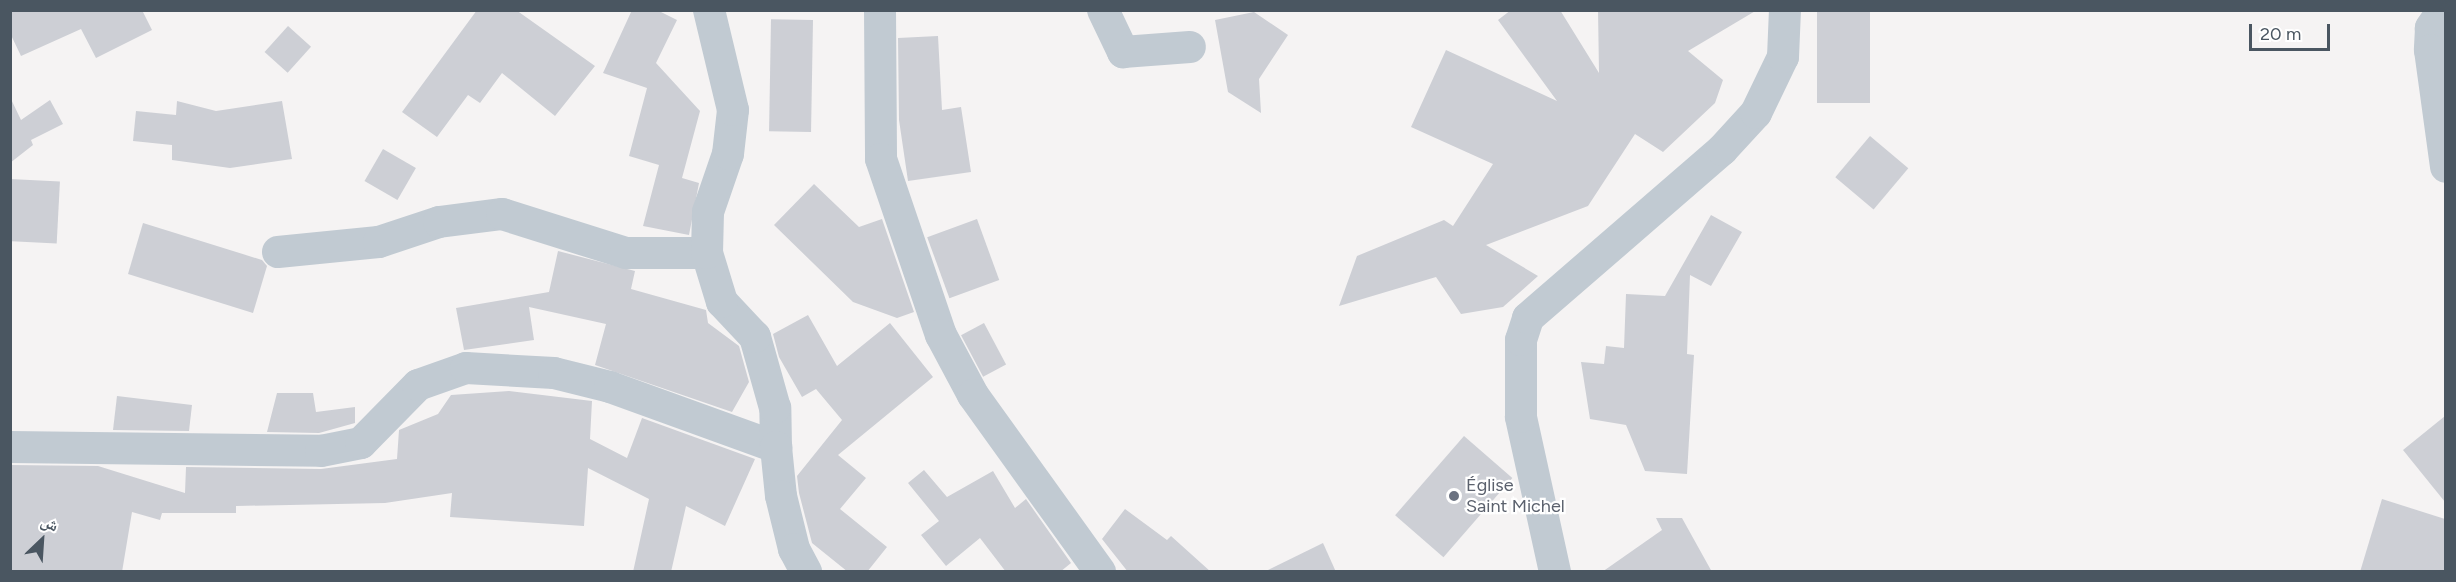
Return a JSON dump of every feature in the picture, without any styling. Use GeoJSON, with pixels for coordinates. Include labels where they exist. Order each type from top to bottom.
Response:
{"type":"FeatureCollection","features":[{"type":"Feature","properties":{"kind":"street"},"geometry":{"type":"LineString","coordinates":[[709,10],[734,110],[728,154],[708,212],[707,253],[722,302],[755,337],[775,408],[781,496],[794,549],[806,572]]}},
{"type":"Feature","properties":{"kind":"street"},"geometry":{"type":"LineString","coordinates":[[880,10],[881,159],[941,335],[973,395],[1100,572]]}},
{"type":"Feature","properties":{"kind":"street"},"geometry":{"type":"LineString","coordinates":[[1103,10],[1123,52],[1190,47]]}},
{"type":"Feature","properties":{"kind":"street"},"geometry":{"type":"LineString","coordinates":[[1549,570],[1521,417],[1521,340],[1528,318],[1722,150],[1756,113],[1783,57],[1785,10]]}},
{"type":"Feature","properties":{"kind":"street"},"geometry":{"type":"LineString","coordinates":[[2443,10],[2431,28],[2430,50],[2445,167]]}},
{"type":"Feature","properties":{"kind":"street"},"geometry":{"type":"LineString","coordinates":[[278,252],[380,242],[439,222],[502,214],[626,253],[707,253]]}},
{"type":"Feature","properties":{"kind":"street"},"geometry":{"type":"LineString","coordinates":[[10,447],[321,452],[361,443],[418,385],[466,368],[554,373],[610,387],[776,447]]}},
{"type":"Feature","properties":{"kind":"building"},"geometry":{"type":"Polygon","coordinates":[[[10,10],[142,10],[152,30],[96,58],[81,29],[21,56],[10,33],[10,10]]]}},
{"type":"Feature","properties":{"kind":"building"},"geometry":{"type":"Polygon","coordinates":[[[477,10],[516,10],[595,66],[555,116],[502,73],[480,103],[468,95],[437,137],[402,112],[477,10]]]}},
{"type":"Feature","properties":{"kind":"building"},"geometry":{"type":"Polygon","coordinates":[[[632,10],[657,10],[677,20],[656,63],[700,111],[682,178],[699,183],[689,235],[643,226],[659,165],[629,156],[647,88],[603,73],[632,10]]]}},
{"type":"Feature","properties":{"kind":"building"},"geometry":{"type":"Polygon","coordinates":[[[1511,10],[1560,10],[1599,73],[1598,10],[1757,10],[1688,51],[1723,80],[1715,103],[1663,152],[1635,134],[1588,206],[1486,245],[1538,276],[1503,307],[1461,314],[1436,277],[1339,306],[1357,256],[1444,220],[1453,226],[1493,164],[1411,127],[1446,50],[1557,101],[1498,20],[1511,10]]]}},
{"type":"Feature","properties":{"kind":"building"},"geometry":{"type":"Polygon","coordinates":[[[1817,10],[1870,10],[1870,103],[1817,103],[1817,10]]]}},
{"type":"Feature","properties":{"kind":"building"},"geometry":{"type":"Polygon","coordinates":[[[1254,12],[1288,35],[1259,79],[1261,113],[1228,92],[1215,20],[1254,12]]]}},
{"type":"Feature","properties":{"kind":"building"},"geometry":{"type":"Polygon","coordinates":[[[771,19],[813,20],[811,132],[769,131],[771,19]]]}},
{"type":"Feature","properties":{"kind":"building"},"geometry":{"type":"Polygon","coordinates":[[[288,26],[311,47],[288,73],[265,52],[288,26]]]}},
{"type":"Feature","properties":{"kind":"building"},"geometry":{"type":"Polygon","coordinates":[[[938,36],[942,110],[961,107],[971,172],[908,181],[899,120],[898,38],[938,36]]]}},
{"type":"Feature","properties":{"kind":"building"},"geometry":{"type":"Polygon","coordinates":[[[10,97],[21,120],[50,100],[63,124],[31,140],[33,145],[10,163],[10,97]]]}},
{"type":"Feature","properties":{"kind":"building"},"geometry":{"type":"Polygon","coordinates":[[[177,101],[216,111],[282,101],[292,159],[230,168],[172,160],[172,145],[133,141],[136,111],[176,115],[177,101]]]}},
{"type":"Feature","properties":{"kind":"building"},"geometry":{"type":"Polygon","coordinates":[[[1870,136],[1908,168],[1874,210],[1835,177],[1870,136]]]}},
{"type":"Feature","properties":{"kind":"building"},"geometry":{"type":"Polygon","coordinates":[[[383,149],[416,168],[397,200],[364,181],[383,149]]]}},
{"type":"Feature","properties":{"kind":"building"},"geometry":{"type":"Polygon","coordinates":[[[10,179],[60,182],[57,244],[10,241],[10,179]]]}},
{"type":"Feature","properties":{"kind":"building"},"geometry":{"type":"Polygon","coordinates":[[[814,184],[859,227],[882,219],[914,312],[897,318],[853,302],[774,225],[814,184]]]}},
{"type":"Feature","properties":{"kind":"building"},"geometry":{"type":"Polygon","coordinates":[[[1711,215],[1742,232],[1711,286],[1690,275],[1687,354],[1694,355],[1687,474],[1645,471],[1626,425],[1590,419],[1581,362],[1604,364],[1606,346],[1624,348],[1626,294],[1665,296],[1711,215]]]}},
{"type":"Feature","properties":{"kind":"building"},"geometry":{"type":"Polygon","coordinates":[[[977,219],[999,280],[949,298],[927,237],[977,219]]]}},
{"type":"Feature","properties":{"kind":"building"},"geometry":{"type":"Polygon","coordinates":[[[143,223],[262,260],[267,266],[253,313],[128,274],[143,223]]]}},
{"type":"Feature","properties":{"kind":"building"},"geometry":{"type":"Polygon","coordinates":[[[558,251],[635,271],[631,289],[706,310],[708,323],[739,346],[749,382],[732,412],[595,365],[606,324],[529,307],[534,340],[464,350],[456,308],[549,292],[558,251]]]}},
{"type":"Feature","properties":{"kind":"building"},"geometry":{"type":"Polygon","coordinates":[[[808,315],[837,366],[890,323],[933,377],[838,455],[866,478],[840,509],[887,547],[867,572],[848,572],[812,543],[799,493],[797,476],[842,420],[816,389],[802,397],[779,357],[773,334],[808,315]]]}},
{"type":"Feature","properties":{"kind":"building"},"geometry":{"type":"Polygon","coordinates":[[[984,323],[1006,364],[983,377],[961,335],[984,323]]]}},
{"type":"Feature","properties":{"kind":"building"},"geometry":{"type":"Polygon","coordinates":[[[509,391],[592,401],[590,439],[627,458],[642,418],[755,459],[725,526],[686,506],[671,572],[633,572],[649,499],[588,468],[584,526],[450,517],[452,493],[385,503],[236,506],[236,513],[162,513],[160,520],[132,512],[122,572],[10,572],[10,465],[98,466],[185,493],[186,467],[321,469],[397,459],[399,430],[438,414],[451,395],[509,391]]]}},
{"type":"Feature","properties":{"kind":"building"},"geometry":{"type":"Polygon","coordinates":[[[277,393],[313,393],[316,412],[355,407],[355,423],[319,433],[267,432],[277,393]]]}},
{"type":"Feature","properties":{"kind":"building"},"geometry":{"type":"Polygon","coordinates":[[[117,396],[192,405],[189,431],[113,430],[117,396]]]}},
{"type":"Feature","properties":{"kind":"building"},"geometry":{"type":"Polygon","coordinates":[[[2445,416],[2445,502],[2403,450],[2445,416]]]}},
{"type":"Feature","properties":{"kind":"building","name":"Église Saint Michel"},"geometry":{"type":"Polygon","coordinates":[[[1464,436],[1512,478],[1443,557],[1395,515],[1464,436]]]}},
{"type":"Feature","properties":{"kind":"building"},"geometry":{"type":"Polygon","coordinates":[[[924,470],[947,497],[993,471],[1015,508],[1026,499],[1071,563],[1060,572],[1006,572],[980,538],[946,566],[921,535],[939,521],[908,483],[924,470]]]}},
{"type":"Feature","properties":{"kind":"building"},"geometry":{"type":"Polygon","coordinates":[[[2382,499],[2445,519],[2445,572],[2360,572],[2382,499]]]}},
{"type":"Feature","properties":{"kind":"building"},"geometry":{"type":"Polygon","coordinates":[[[1125,509],[1167,540],[1171,536],[1211,572],[1128,572],[1102,539],[1125,509]]]}},
{"type":"Feature","properties":{"kind":"building"},"geometry":{"type":"Polygon","coordinates":[[[1656,518],[1682,518],[1712,572],[1602,572],[1662,530],[1656,518]]]}},
{"type":"Feature","properties":{"kind":"building"},"geometry":{"type":"Polygon","coordinates":[[[1323,543],[1336,572],[1264,572],[1323,543]]]}},
{"type":"Feature","properties":{"kind":"place","name":"Église Saint Michel"},"geometry":{"type":"Point","coordinates":[1454,496]}}]}
